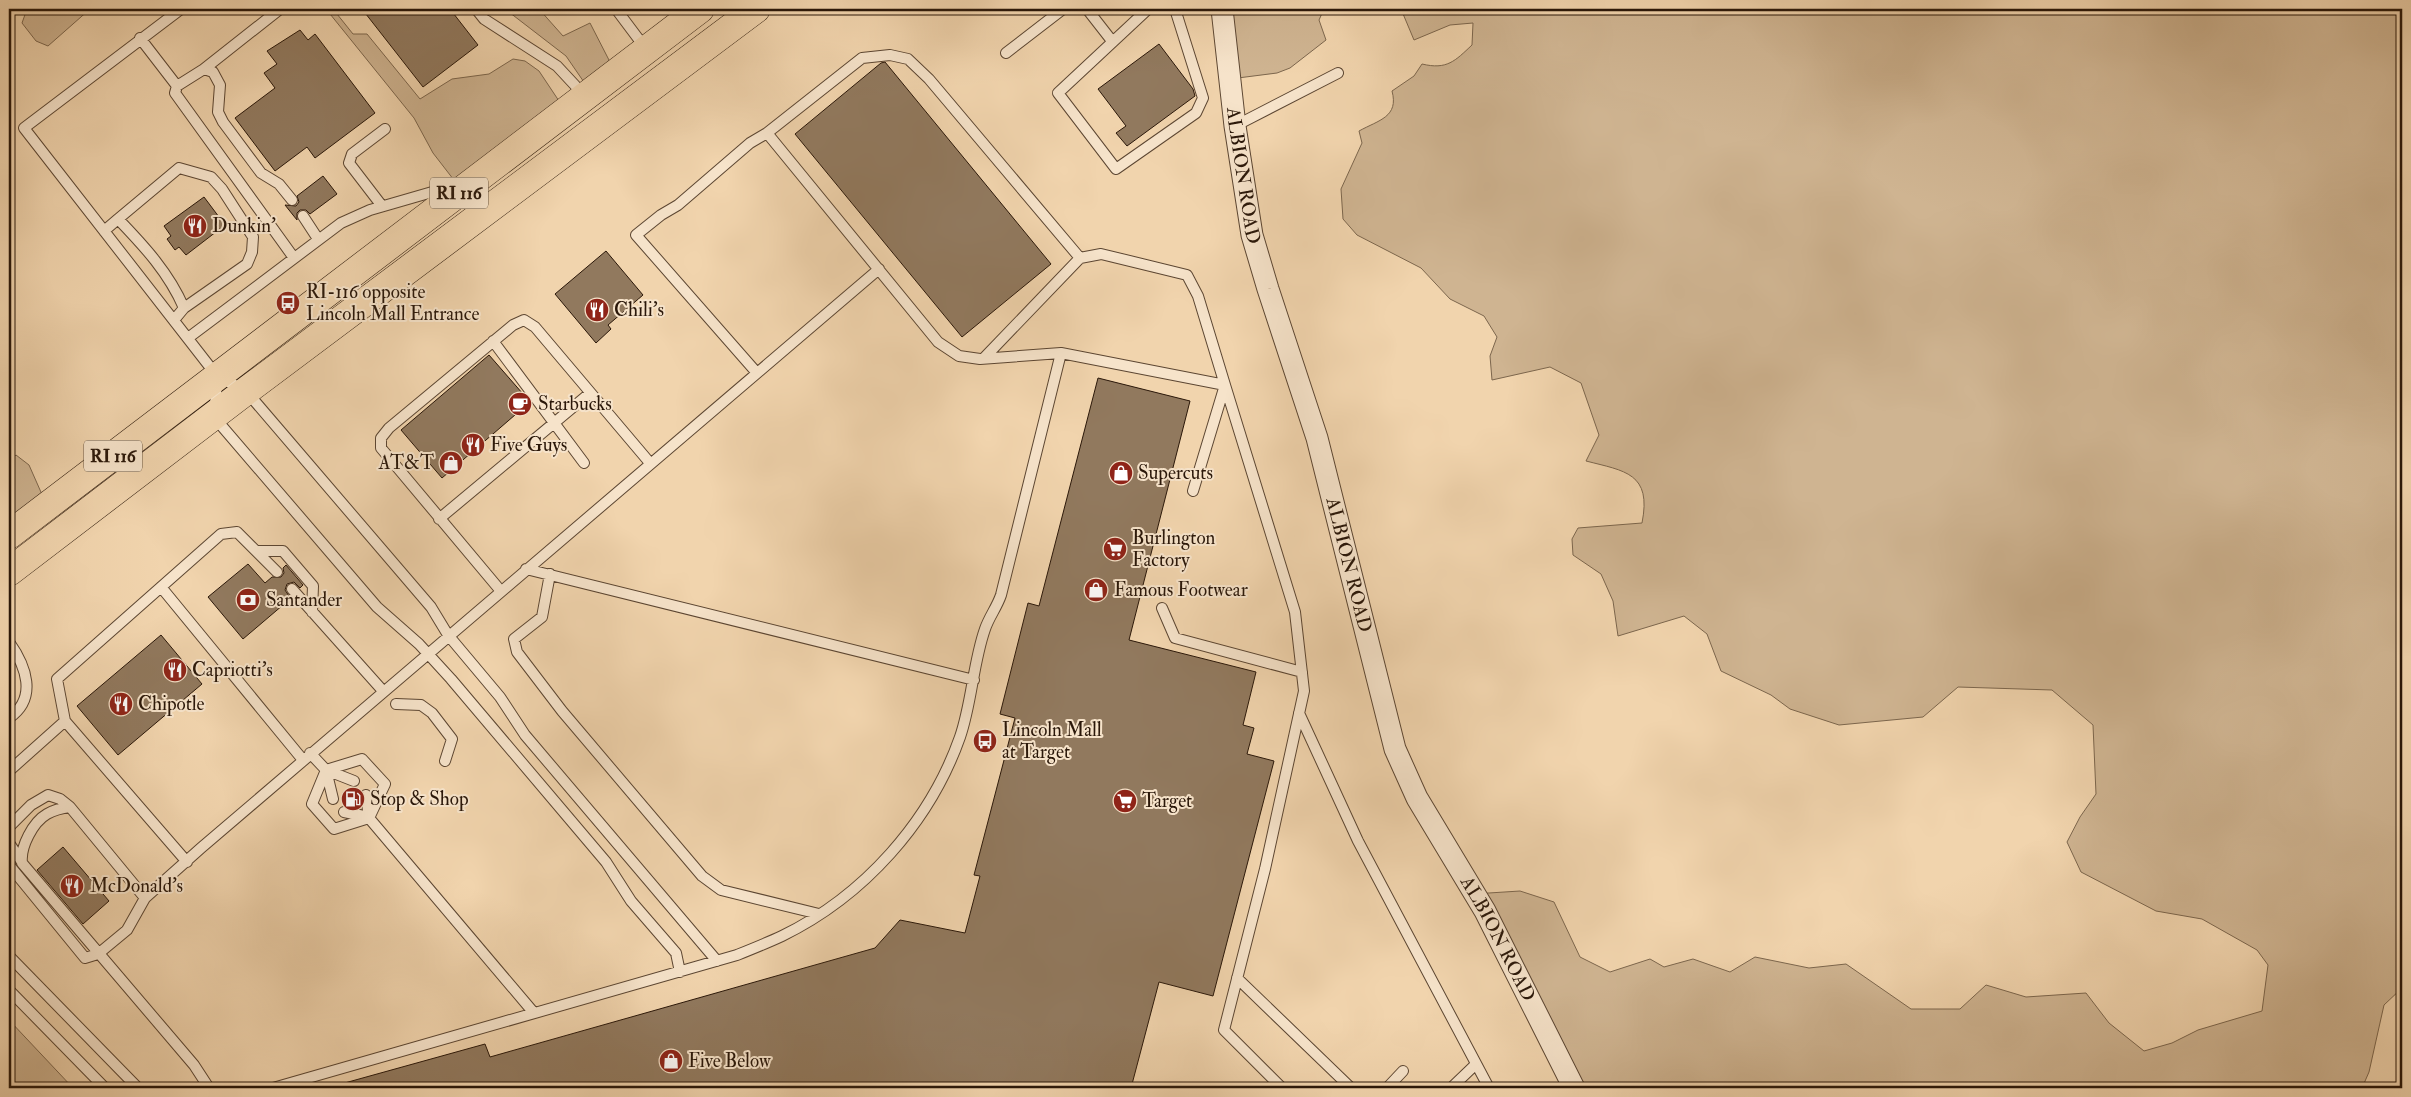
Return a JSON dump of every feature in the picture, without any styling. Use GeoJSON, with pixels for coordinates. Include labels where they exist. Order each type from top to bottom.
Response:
{"type":"FeatureCollection","features":[{"type":"Feature","properties":{"kind":"main road","name":"RI 116"},"geometry":{"type":"LineString","coordinates":[[9,535],[700,9]]}},
{"type":"Feature","properties":{"kind":"main road","name":"RI 116"},"geometry":{"type":"LineString","coordinates":[[9,572],[246,391],[756,9]]}},
{"type":"Feature","properties":{"kind":"street","name":"ALBION ROAD"},"geometry":{"type":"LineString","coordinates":[[1222,9],[1235,126],[1252,235],[1316,438],[1395,749],[1417,798],[1485,911],[1574,1088]]}},
{"type":"Feature","properties":{"kind":"lane"},"geometry":{"type":"LineString","coordinates":[[181,9],[140,38],[24,128],[217,376],[246,391],[431,607],[448,635],[500,697],[525,735],[717,960]]}},
{"type":"Feature","properties":{"kind":"lane"},"geometry":{"type":"LineString","coordinates":[[280,9],[204,69],[177,86],[175,92],[294,258]]}},
{"type":"Feature","properties":{"kind":"lane"},"geometry":{"type":"LineString","coordinates":[[476,9],[484,19],[557,66],[585,96]]}},
{"type":"Feature","properties":{"kind":"lane"},"geometry":{"type":"LineString","coordinates":[[616,9],[646,49]]}},
{"type":"Feature","properties":{"kind":"lane"},"geometry":{"type":"LineString","coordinates":[[1006,53],[1063,9]]}},
{"type":"Feature","properties":{"kind":"lane"},"geometry":{"type":"LineString","coordinates":[[1087,9],[1112,41]]}},
{"type":"Feature","properties":{"kind":"lane"},"geometry":{"type":"LineString","coordinates":[[1148,9],[1058,92],[1116,169],[1196,113],[1203,98],[1175,9]]}},
{"type":"Feature","properties":{"kind":"lane"},"geometry":{"type":"LineString","coordinates":[[140,38],[177,86]]}},
{"type":"Feature","properties":{"kind":"lane"},"geometry":{"type":"LineString","coordinates":[[756,373],[636,235],[660,215],[678,205],[750,143],[767,133],[862,58],[890,55],[908,60],[929,79],[1080,258]]}},
{"type":"Feature","properties":{"kind":"lane"},"geometry":{"type":"LineString","coordinates":[[204,69],[213,72],[218,78],[221,92],[218,112],[223,122],[261,173],[279,184],[292,200]]}},
{"type":"Feature","properties":{"kind":"lane"},"geometry":{"type":"LineString","coordinates":[[1235,126],[1338,73]]}},
{"type":"Feature","properties":{"kind":"lane"},"geometry":{"type":"LineString","coordinates":[[382,206],[349,163],[352,154],[385,129]]}},
{"type":"Feature","properties":{"kind":"lane"},"geometry":{"type":"LineString","coordinates":[[767,133],[938,342],[959,356],[984,358],[1060,353],[1225,385]]}},
{"type":"Feature","properties":{"kind":"lane"},"geometry":{"type":"LineString","coordinates":[[104,231],[179,168],[211,177],[253,237],[252,252],[247,264],[184,308],[174,320]]}},
{"type":"Feature","properties":{"kind":"lane"},"geometry":{"type":"LineString","coordinates":[[188,338],[350,218],[382,206],[478,179]]}},
{"type":"Feature","properties":{"kind":"lane"},"geometry":{"type":"LineString","coordinates":[[303,216],[318,240]]}},
{"type":"Feature","properties":{"kind":"lane"},"geometry":{"type":"LineString","coordinates":[[118,219],[144,246],[174,284],[184,308]]}},
{"type":"Feature","properties":{"kind":"lane"},"geometry":{"type":"LineString","coordinates":[[984,358],[1080,258],[1101,254],[1187,275],[1198,296],[1295,612],[1302,672],[1304,691],[1299,714],[1264,869],[1224,1030],[1282,1088]]}},
{"type":"Feature","properties":{"kind":"lane"},"geometry":{"type":"LineString","coordinates":[[9,865],[86,958],[98,954],[127,930],[145,898],[201,848],[500,590],[879,269]]}},
{"type":"Feature","properties":{"kind":"lane"},"geometry":{"type":"LineString","coordinates":[[500,590],[381,448],[381,438],[389,428],[513,325],[524,320],[535,327],[650,463]]}},
{"type":"Feature","properties":{"kind":"lane"},"geometry":{"type":"LineString","coordinates":[[493,341],[584,463]]}},
{"type":"Feature","properties":{"kind":"lane"},"geometry":{"type":"LineString","coordinates":[[272,1088],[737,955],[783,935],[820,914],[873,872],[910,829],[928,804],[944,775],[960,737],[985,629],[1001,595],[1060,353]]}},
{"type":"Feature","properties":{"kind":"lane"},"geometry":{"type":"LineString","coordinates":[[217,376],[214,416],[377,607],[427,653],[606,862],[631,900],[676,953],[680,972]]}},
{"type":"Feature","properties":{"kind":"lane"},"geometry":{"type":"LineString","coordinates":[[1193,491],[1225,385]]}},
{"type":"Feature","properties":{"kind":"lane"},"geometry":{"type":"LineString","coordinates":[[439,519],[590,393]]}},
{"type":"Feature","properties":{"kind":"lane"},"geometry":{"type":"LineString","coordinates":[[187,862],[65,721],[57,679],[221,534],[237,532],[258,551],[276,572]]}},
{"type":"Feature","properties":{"kind":"lane"},"geometry":{"type":"LineString","coordinates":[[258,551],[283,551],[313,586],[312,612]]}},
{"type":"Feature","properties":{"kind":"lane"},"geometry":{"type":"LineString","coordinates":[[526,569],[974,680]]}},
{"type":"Feature","properties":{"kind":"lane"},"geometry":{"type":"LineString","coordinates":[[550,574],[542,617],[514,639],[516,652],[562,712],[702,876],[721,890],[820,914]]}},
{"type":"Feature","properties":{"kind":"lane"},"geometry":{"type":"LineString","coordinates":[[161,587],[307,756],[326,770],[354,781]]}},
{"type":"Feature","properties":{"kind":"lane"},"geometry":{"type":"LineString","coordinates":[[292,589],[383,691]]}},
{"type":"Feature","properties":{"kind":"lane"},"geometry":{"type":"LineString","coordinates":[[1162,608],[1175,638],[1302,672]]}},
{"type":"Feature","properties":{"kind":"lane"},"geometry":{"type":"LineString","coordinates":[[9,642],[12,654],[22,662],[27,691],[19,710],[9,718]]}},
{"type":"Feature","properties":{"kind":"lane"},"geometry":{"type":"LineString","coordinates":[[396,704],[421,705],[432,713],[452,739],[445,761]]}},
{"type":"Feature","properties":{"kind":"lane"},"geometry":{"type":"LineString","coordinates":[[1299,714],[1358,841],[1475,1065],[1489,1088]]}},
{"type":"Feature","properties":{"kind":"lane"},"geometry":{"type":"LineString","coordinates":[[9,771],[65,721]]}},
{"type":"Feature","properties":{"kind":"lane"},"geometry":{"type":"LineString","coordinates":[[362,759],[385,784],[370,818],[334,829],[312,804],[326,770],[362,759]]}},
{"type":"Feature","properties":{"kind":"lane"},"geometry":{"type":"LineString","coordinates":[[326,770],[333,799]]}},
{"type":"Feature","properties":{"kind":"lane"},"geometry":{"type":"LineString","coordinates":[[9,828],[31,805],[48,795],[60,799],[70,807],[145,898]]}},
{"type":"Feature","properties":{"kind":"lane"},"geometry":{"type":"LineString","coordinates":[[366,795],[370,818],[534,1013]]}},
{"type":"Feature","properties":{"kind":"lane"},"geometry":{"type":"LineString","coordinates":[[22,863],[21,854],[34,826],[45,814],[70,807]]}},
{"type":"Feature","properties":{"kind":"lane"},"geometry":{"type":"LineString","coordinates":[[344,812],[370,818]]}},
{"type":"Feature","properties":{"kind":"lane"},"geometry":{"type":"LineString","coordinates":[[9,843],[22,863],[194,1065],[208,1088]]}},
{"type":"Feature","properties":{"kind":"lane"},"geometry":{"type":"LineString","coordinates":[[9,956],[138,1088]]}},
{"type":"Feature","properties":{"kind":"lane"},"geometry":{"type":"LineString","coordinates":[[1237,978],[1351,1088]]}},
{"type":"Feature","properties":{"kind":"lane"},"geometry":{"type":"LineString","coordinates":[[9,990],[105,1088]]}},
{"type":"Feature","properties":{"kind":"lane"},"geometry":{"type":"LineString","coordinates":[[1451,1088],[1475,1065]]}},
{"type":"Feature","properties":{"kind":"lane"},"geometry":{"type":"LineString","coordinates":[[1387,1088],[1403,1071]]}},
{"type":"Feature","properties":{"kind":"shaded area"},"geometry":{"type":"Polygon","coordinates":[[[27,9],[90,9],[48,46],[36,41],[22,23],[27,9]]]}},
{"type":"Feature","properties":{"kind":"shaded area"},"geometry":{"type":"Polygon","coordinates":[[[326,9],[333,9],[353,34],[367,34],[420,99],[452,79],[489,74],[513,59],[525,61],[539,71],[563,107],[457,184],[433,153],[414,118],[326,9]]]}},
{"type":"Feature","properties":{"kind":"shaded area"},"geometry":{"type":"Polygon","coordinates":[[[505,9],[539,9],[563,36],[590,23],[610,62],[588,88],[566,56],[505,9]]]}},
{"type":"Feature","properties":{"kind":"shaded area"},"geometry":{"type":"Polygon","coordinates":[[[1222,9],[1324,9],[1319,20],[1326,40],[1290,68],[1277,73],[1230,79],[1222,9]]]}},
{"type":"Feature","properties":{"kind":"shaded area"},"geometry":{"type":"Polygon","coordinates":[[[1401,9],[2402,9],[2402,988],[2384,1005],[2369,1072],[2362,1088],[1572,1088],[1473,894],[1520,891],[1554,902],[1580,957],[1610,972],[1650,959],[1664,967],[1693,959],[1730,972],[1755,957],[1809,968],[1846,964],[1911,1009],[1960,1009],[1986,985],[2026,997],[2086,993],[2109,1023],[2144,1051],[2172,1043],[2198,1030],[2262,1011],[2268,965],[2257,950],[2202,919],[2156,911],[2081,872],[2067,842],[2080,817],[2096,794],[2093,725],[2052,690],[1958,687],[1923,717],[1839,725],[1790,709],[1771,695],[1721,671],[1707,634],[1684,616],[1618,636],[1613,601],[1601,574],[1573,555],[1572,539],[1578,528],[1642,523],[1643,494],[1639,484],[1632,477],[1613,468],[1586,461],[1599,435],[1581,383],[1550,367],[1492,380],[1490,356],[1497,337],[1484,316],[1450,299],[1421,268],[1357,235],[1343,219],[1341,189],[1362,143],[1359,131],[1386,117],[1393,107],[1392,91],[1414,76],[1422,64],[1438,66],[1450,63],[1461,56],[1472,45],[1473,23],[1450,25],[1414,40],[1401,9]]]}},
{"type":"Feature","properties":{"kind":"shaded area"},"geometry":{"type":"Polygon","coordinates":[[[16,455],[29,465],[44,499],[9,527],[9,461],[16,455]]]}},
{"type":"Feature","properties":{"kind":"shaded area"},"geometry":{"type":"Polygon","coordinates":[[[9,1020],[73,1088],[9,1088],[9,1020]]]}},
{"type":"Feature","properties":{"kind":"building"},"geometry":{"type":"Polygon","coordinates":[[[362,9],[450,9],[478,45],[423,87],[362,9]]]}},
{"type":"Feature","properties":{"kind":"building"},"geometry":{"type":"Polygon","coordinates":[[[300,30],[308,40],[315,34],[375,113],[315,158],[307,147],[275,171],[235,118],[275,88],[264,73],[277,64],[267,51],[300,30]]]}},
{"type":"Feature","properties":{"kind":"building"},"geometry":{"type":"Polygon","coordinates":[[[1159,44],[1193,89],[1195,96],[1127,146],[1116,133],[1126,126],[1098,89],[1159,44]]]}},
{"type":"Feature","properties":{"kind":"building"},"geometry":{"type":"Polygon","coordinates":[[[885,62],[1051,264],[962,337],[795,134],[881,63],[885,62]]]}},
{"type":"Feature","properties":{"kind":"building"},"geometry":{"type":"Polygon","coordinates":[[[323,176],[337,194],[310,214],[306,210],[300,210],[297,213],[297,220],[285,205],[296,206],[299,202],[297,196],[323,176]]]}},
{"type":"Feature","properties":{"kind":"building","name":"Dunkin'"},"geometry":{"type":"Polygon","coordinates":[[[204,197],[225,225],[186,255],[179,247],[175,250],[167,239],[171,236],[164,226],[204,197]]]}},
{"type":"Feature","properties":{"kind":"building","name":"Chili's"},"geometry":{"type":"Polygon","coordinates":[[[606,251],[643,295],[608,325],[611,329],[596,343],[555,294],[606,251]]]}},
{"type":"Feature","properties":{"kind":"building"},"geometry":{"type":"Polygon","coordinates":[[[489,355],[530,402],[442,478],[401,430],[489,355]]]}},
{"type":"Feature","properties":{"kind":"building"},"geometry":{"type":"Polygon","coordinates":[[[1098,378],[1190,401],[1129,640],[1256,672],[1243,725],[1254,728],[1247,754],[1274,761],[1213,996],[1159,982],[1131,1088],[341,1088],[341,1084],[485,1044],[490,1057],[875,948],[900,920],[965,933],[980,876],[974,875],[1015,718],[1000,714],[1028,603],[1039,606],[1098,378]]]}},
{"type":"Feature","properties":{"kind":"building","name":"Santander"},"geometry":{"type":"Polygon","coordinates":[[[248,564],[265,583],[272,577],[281,577],[284,573],[283,568],[286,565],[303,585],[300,588],[294,582],[287,584],[285,590],[289,596],[282,603],[283,605],[243,639],[208,597],[248,564]]]}},
{"type":"Feature","properties":{"kind":"building"},"geometry":{"type":"Polygon","coordinates":[[[161,635],[202,684],[118,755],[77,706],[161,635]]]}},
{"type":"Feature","properties":{"kind":"building","name":"McDonald's"},"geometry":{"type":"Polygon","coordinates":[[[63,847],[109,901],[83,924],[37,870],[63,847]]]}},
{"type":"Feature","properties":{"kind":"place","name":"Dunkin'"},"geometry":{"type":"Point","coordinates":[195,226]}},
{"type":"Feature","properties":{"kind":"place","name":"RI-116 opposite Lincoln Mall Entrance"},"geometry":{"type":"Point","coordinates":[288,303]}},
{"type":"Feature","properties":{"kind":"place","name":"Chili's"},"geometry":{"type":"Point","coordinates":[597,310]}},
{"type":"Feature","properties":{"kind":"place","name":"Starbucks"},"geometry":{"type":"Point","coordinates":[520,404]}},
{"type":"Feature","properties":{"kind":"place","name":"Five Guys"},"geometry":{"type":"Point","coordinates":[473,445]}},
{"type":"Feature","properties":{"kind":"place","name":"AT&T"},"geometry":{"type":"Point","coordinates":[451,463]}},
{"type":"Feature","properties":{"kind":"place","name":"Supercuts"},"geometry":{"type":"Point","coordinates":[1121,473]}},
{"type":"Feature","properties":{"kind":"place","name":"Burlington Factory"},"geometry":{"type":"Point","coordinates":[1115,549]}},
{"type":"Feature","properties":{"kind":"place","name":"Famous Footwear"},"geometry":{"type":"Point","coordinates":[1096,590]}},
{"type":"Feature","properties":{"kind":"place","name":"Santander"},"geometry":{"type":"Point","coordinates":[248,600]}},
{"type":"Feature","properties":{"kind":"place","name":"Capriotti's"},"geometry":{"type":"Point","coordinates":[175,670]}},
{"type":"Feature","properties":{"kind":"place","name":"Chipotle"},"geometry":{"type":"Point","coordinates":[121,704]}},
{"type":"Feature","properties":{"kind":"place","name":"Lincoln Mall at Target"},"geometry":{"type":"Point","coordinates":[985,741]}},
{"type":"Feature","properties":{"kind":"place","name":"Stop & Shop"},"geometry":{"type":"Point","coordinates":[353,799]}},
{"type":"Feature","properties":{"kind":"place","name":"Target"},"geometry":{"type":"Point","coordinates":[1125,801]}},
{"type":"Feature","properties":{"kind":"place","name":"McDonald's"},"geometry":{"type":"Point","coordinates":[72,886]}},
{"type":"Feature","properties":{"kind":"place","name":"Five Below"},"geometry":{"type":"Point","coordinates":[671,1061]}}]}
